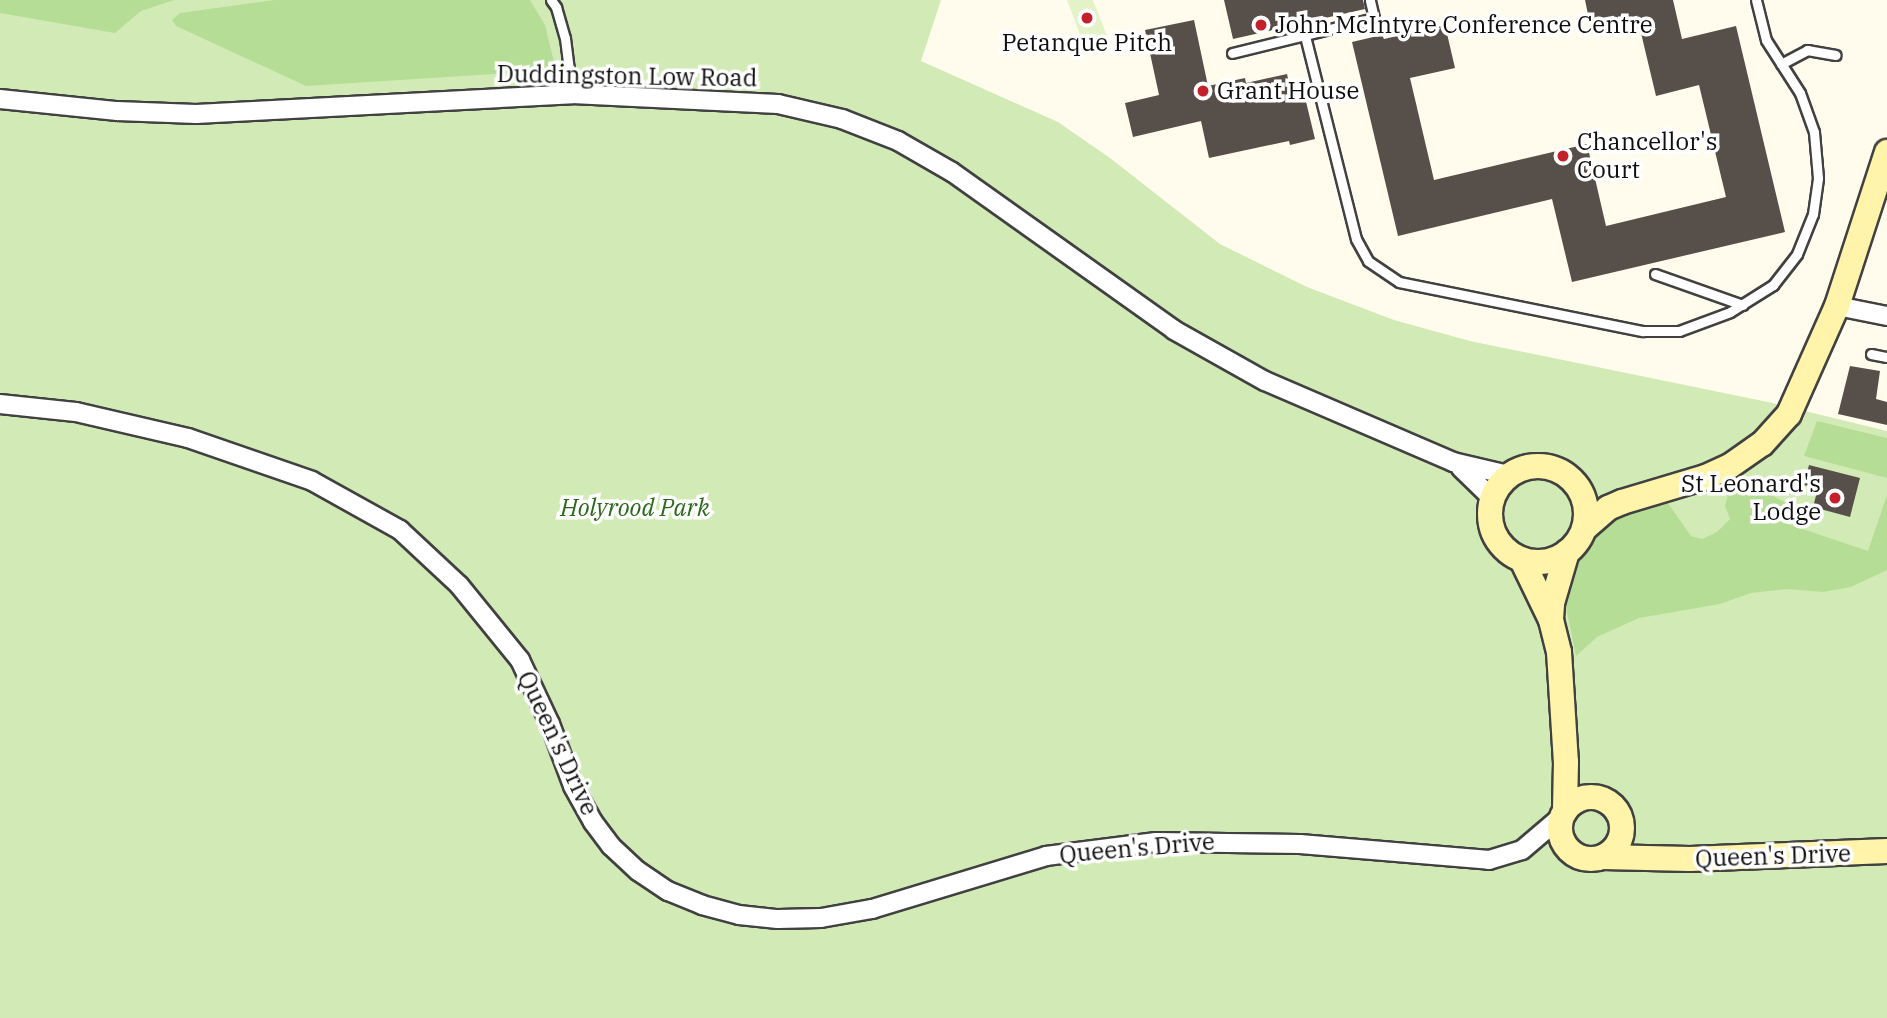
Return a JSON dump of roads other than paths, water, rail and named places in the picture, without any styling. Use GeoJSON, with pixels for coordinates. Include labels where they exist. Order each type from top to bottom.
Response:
{"type":"FeatureCollection","features":[{"type":"Feature","properties":{"kind":"street","name":"Duddingston Low Road"},"geometry":{"type":"LineString","coordinates":[[0,99],[117,111],[196,114],[572,94],[778,104],[842,120],[898,141],[952,172],[1174,330],[1265,381],[1453,462]]}},
{"type":"Feature","properties":{"kind":"street"},"geometry":{"type":"LineString","coordinates":[[1453,462],[1492,498],[1508,475],[1525,467],[1544,466],[1598,491],[1645,493],[1723,470],[1762,444],[1797,400],[1837,306],[1887,152]]}},
{"type":"Feature","properties":{"kind":"street"},"geometry":{"type":"LineString","coordinates":[[1837,306],[1887,316]]}},
{"type":"Feature","properties":{"kind":"street","name":"Queen's Drive"},"geometry":{"type":"LineString","coordinates":[[0,404],[76,412],[188,438],[312,481],[400,530],[466,593],[520,660],[555,734],[573,786],[593,822],[611,846],[638,871],[668,891],[702,905],[738,915],[778,919],[821,918],[872,909],[1046,856],[1156,842],[1300,844],[1489,860],[1522,850],[1579,799],[1591,797]]}},
{"type":"Feature","properties":{"kind":"street"},"geometry":{"type":"LineString","coordinates":[[1453,462],[1508,475]]}},
{"type":"Feature","properties":{"kind":"street"},"geometry":{"type":"LineString","coordinates":[[1570,477],[1585,501],[1584,529]]}},
{"type":"Feature","properties":{"kind":"street","name":"Queen's Drive"},"geometry":{"type":"LineString","coordinates":[[1645,493],[1608,508],[1584,529],[1567,552],[1552,603],[1551,620],[1563,683],[1566,762],[1560,834],[1569,850],[1585,859],[1887,850]]}},
{"type":"Feature","properties":{"kind":"street","name":"Queen's Drive"},"geometry":{"type":"LineString","coordinates":[[1492,498],[1489,517],[1494,535],[1505,550],[1522,560],[1551,620]]}},
{"type":"Feature","properties":{"kind":"street"},"geometry":{"type":"LineString","coordinates":[[1522,560],[1541,562],[1567,552]]}},
{"type":"Feature","properties":{"kind":"street"},"geometry":{"type":"LineString","coordinates":[[1566,762],[1580,787],[1591,797],[1603,799],[1613,806],[1622,829],[1637,847],[1658,858]]}},
{"type":"Feature","properties":{"kind":"street"},"geometry":{"type":"LineString","coordinates":[[1603,857],[1617,846],[1622,829]]}},
{"type":"Feature","properties":{"kind":"lane"},"geometry":{"type":"LineString","coordinates":[[551,0],[556,7],[565,38],[572,94]]}},
{"type":"Feature","properties":{"kind":"lane"},"geometry":{"type":"LineString","coordinates":[[1232,53],[1374,18],[1370,0]]}},
{"type":"Feature","properties":{"kind":"lane"},"geometry":{"type":"LineString","coordinates":[[1305,36],[1356,239],[1368,261],[1399,282],[1663,332],[1701,325],[1743,305],[1773,285],[1797,254],[1810,224],[1817,193],[1819,162],[1812,124],[1800,93],[1764,36],[1756,0]]}},
{"type":"Feature","properties":{"kind":"lane"},"geometry":{"type":"LineString","coordinates":[[1781,64],[1807,50],[1836,55]]}},
{"type":"Feature","properties":{"kind":"lane"},"geometry":{"type":"LineString","coordinates":[[1655,274],[1743,305]]}},
{"type":"Feature","properties":{"kind":"lane"},"geometry":{"type":"LineString","coordinates":[[1871,354],[1887,357]]}},
{"type":"Feature","properties":{"kind":"place","name":"Petanque Pitch"},"geometry":{"type":"Point","coordinates":[1087,18]}},
{"type":"Feature","properties":{"kind":"place","name":"John McIntyre Conference Centre"},"geometry":{"type":"Point","coordinates":[1261,25]}},
{"type":"Feature","properties":{"kind":"place","name":"Grant House"},"geometry":{"type":"Point","coordinates":[1203,91]}},
{"type":"Feature","properties":{"kind":"place","name":"Chancellor's Court"},"geometry":{"type":"Point","coordinates":[1563,156]}},
{"type":"Feature","properties":{"kind":"place","name":"St Leonard's Lodge"},"geometry":{"type":"Point","coordinates":[1835,498]}},
{"type":"Feature","properties":{"kind":"park label","name":"Holyrood Park"},"geometry":{"type":"Point","coordinates":[635,508]}}]}
